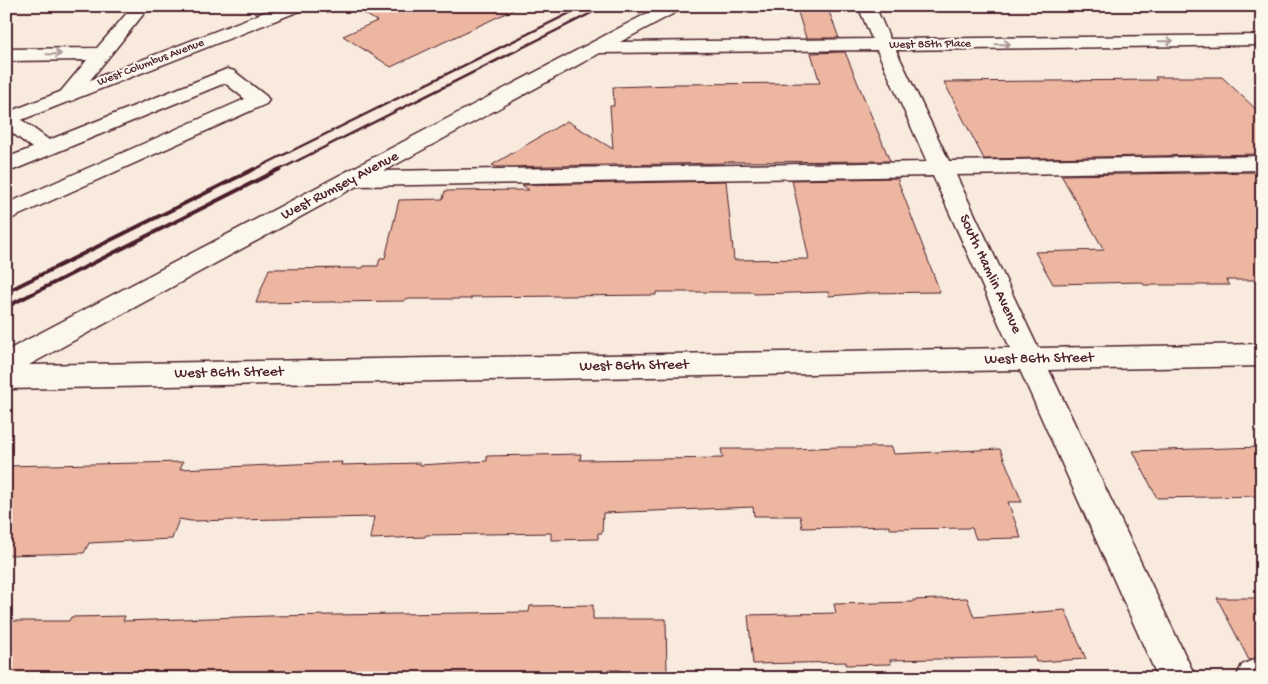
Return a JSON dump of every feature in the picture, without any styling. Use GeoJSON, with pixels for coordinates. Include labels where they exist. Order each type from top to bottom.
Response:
{"type":"FeatureCollection","features":[{"type":"Feature","properties":{"kind":"street"},"geometry":{"type":"LineString","coordinates":[[67,96],[142,6]]}},
{"type":"Feature","properties":{"kind":"street","name":"West Columbus Avenue"},"geometry":{"type":"LineString","coordinates":[[7,120],[296,6]]}},
{"type":"Feature","properties":{"kind":"street","name":"West Rumsey Avenue"},"geometry":{"type":"LineString","coordinates":[[6,364],[674,6]]}},
{"type":"Feature","properties":{"kind":"street","name":"South Hamlin Avenue"},"geometry":{"type":"LineString","coordinates":[[866,6],[1177,678]]}},
{"type":"Feature","properties":{"kind":"street","name":"West 85th Place"},"geometry":{"type":"LineString","coordinates":[[598,48],[1262,40]]}},
{"type":"Feature","properties":{"kind":"street"},"geometry":{"type":"LineString","coordinates":[[6,55],[102,54]]}},
{"type":"Feature","properties":{"kind":"street"},"geometry":{"type":"LineString","coordinates":[[6,166],[46,168],[259,100],[228,74],[46,168],[6,213]]}},
{"type":"Feature","properties":{"kind":"street"},"geometry":{"type":"LineString","coordinates":[[7,120],[46,168]]}},
{"type":"Feature","properties":{"kind":"street"},"geometry":{"type":"LineString","coordinates":[[354,179],[1262,164]]}},
{"type":"Feature","properties":{"kind":"street","name":"West 86th Street"},"geometry":{"type":"LineString","coordinates":[[6,377],[1262,355]]}},
{"type":"Feature","properties":{"kind":"street"},"geometry":{"type":"LineString","coordinates":[[1255,678],[1262,678]]}},
{"type":"Feature","properties":{"kind":"building"},"geometry":{"type":"Polygon","coordinates":[[[351,6],[521,6],[391,67],[343,36],[377,21],[351,6]]]}},
{"type":"Feature","properties":{"kind":"building"},"geometry":{"type":"Polygon","coordinates":[[[796,6],[827,6],[839,38],[806,38],[796,6]]]}},
{"type":"Feature","properties":{"kind":"building"},"geometry":{"type":"Polygon","coordinates":[[[845,52],[890,161],[724,162],[496,167],[492,165],[567,121],[613,149],[610,106],[614,106],[613,87],[674,84],[820,83],[811,53],[845,52]]]}},
{"type":"Feature","properties":{"kind":"building"},"geometry":{"type":"Polygon","coordinates":[[[1155,77],[1222,77],[1262,115],[1262,154],[984,159],[944,82],[1157,80],[1155,77]]]}},
{"type":"Feature","properties":{"kind":"building"},"geometry":{"type":"Polygon","coordinates":[[[1262,172],[1262,280],[1226,280],[1230,285],[1144,285],[1142,282],[1053,284],[1035,252],[1104,250],[1061,175],[1262,172]]]}},
{"type":"Feature","properties":{"kind":"building"},"geometry":{"type":"Polygon","coordinates":[[[897,178],[940,292],[868,293],[829,296],[828,292],[754,294],[753,292],[656,292],[656,295],[471,297],[471,299],[405,299],[404,301],[256,303],[269,269],[363,268],[364,266],[378,266],[380,258],[385,258],[399,200],[443,199],[445,191],[529,190],[522,185],[726,181],[734,260],[809,259],[792,180],[897,178]]]}},
{"type":"Feature","properties":{"kind":"building"},"geometry":{"type":"Polygon","coordinates":[[[892,447],[894,454],[1000,449],[1022,502],[1008,502],[1021,538],[976,539],[972,528],[890,529],[890,526],[802,528],[800,516],[754,516],[753,507],[603,513],[602,533],[598,533],[598,539],[551,540],[551,533],[426,535],[425,537],[370,539],[374,517],[191,521],[179,519],[172,539],[89,543],[84,553],[6,555],[6,466],[183,462],[180,469],[342,462],[341,465],[420,463],[420,465],[487,461],[487,456],[581,454],[580,460],[723,458],[721,449],[892,447]]]}},
{"type":"Feature","properties":{"kind":"building"},"geometry":{"type":"Polygon","coordinates":[[[1262,447],[1262,496],[1157,498],[1133,451],[1262,447]]]}},
{"type":"Feature","properties":{"kind":"building"},"geometry":{"type":"Polygon","coordinates":[[[967,598],[974,617],[1065,610],[1086,659],[1036,662],[1034,657],[890,660],[891,664],[846,665],[846,662],[753,664],[748,615],[836,613],[834,604],[913,602],[913,600],[967,598]]]}},
{"type":"Feature","properties":{"kind":"building"},"geometry":{"type":"Polygon","coordinates":[[[1217,598],[1262,598],[1262,657],[1249,660],[1217,598]]]}},
{"type":"Feature","properties":{"kind":"building"},"geometry":{"type":"Polygon","coordinates":[[[593,605],[593,619],[666,619],[667,672],[620,672],[620,670],[392,675],[335,675],[336,673],[195,675],[194,678],[6,678],[6,621],[69,621],[71,617],[125,616],[123,621],[269,616],[529,612],[530,606],[593,605]]]}},
{"type":"Feature","properties":{"kind":"railway"},"geometry":{"type":"LineString","coordinates":[[251,171],[584,6]]}},
{"type":"Feature","properties":{"kind":"railway"},"geometry":{"type":"LineString","coordinates":[[277,171],[605,6]]}},
{"type":"Feature","properties":{"kind":"railway"},"geometry":{"type":"LineString","coordinates":[[6,292],[254,169]]}},
{"type":"Feature","properties":{"kind":"railway"},"geometry":{"type":"LineString","coordinates":[[6,307],[280,169]]}}]}
